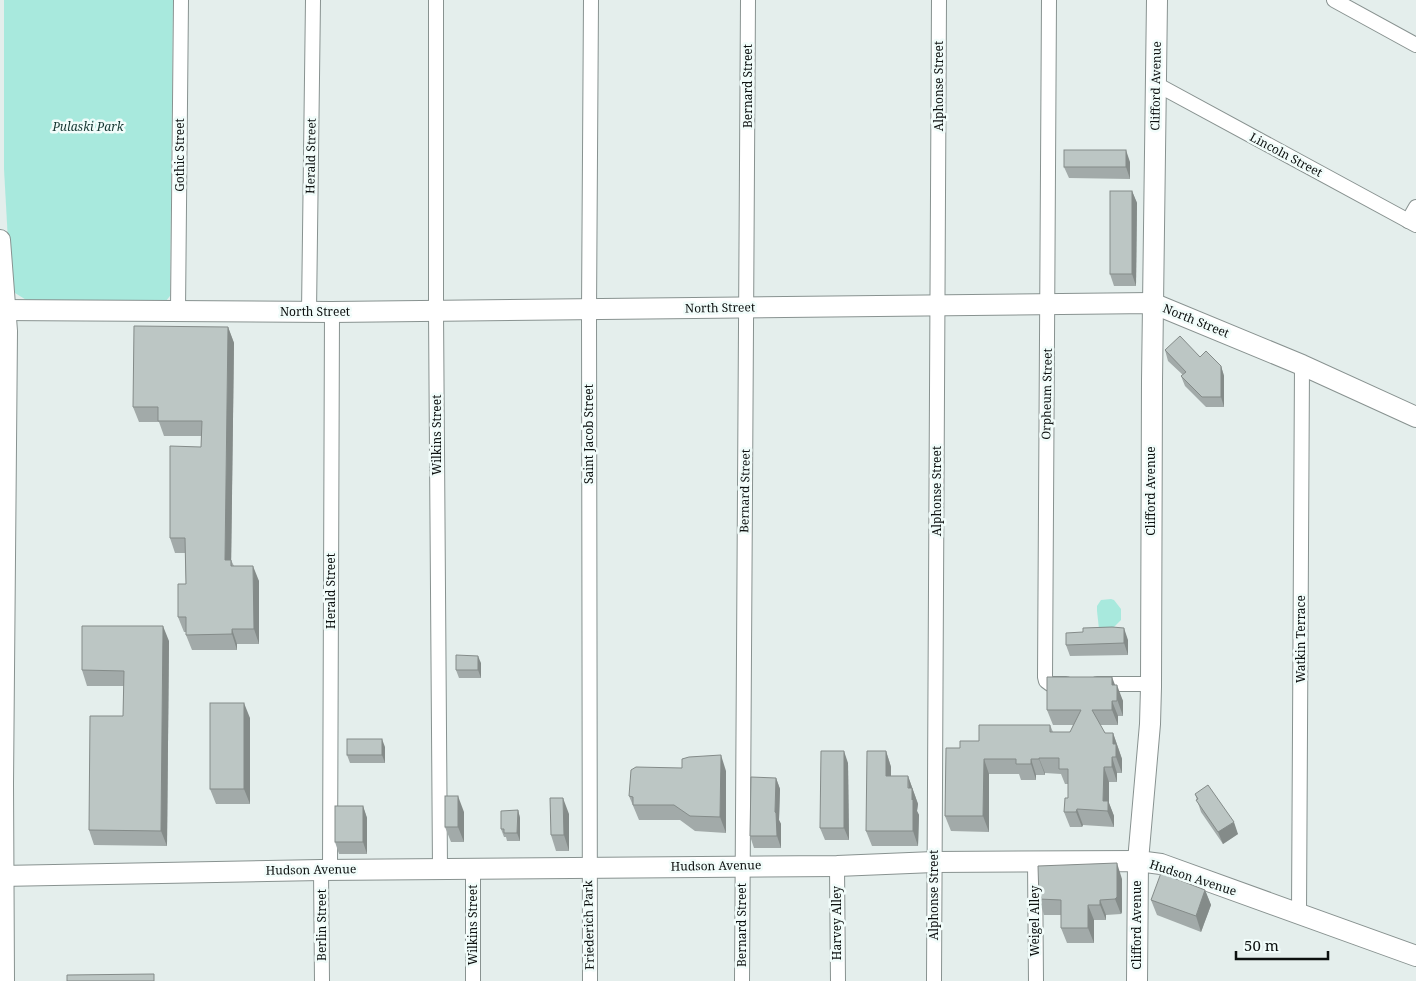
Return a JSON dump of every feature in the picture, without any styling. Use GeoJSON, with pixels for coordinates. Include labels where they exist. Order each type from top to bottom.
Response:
{"type":"FeatureCollection","features":[{"type":"Feature","properties":{"kind":"main road","name":"Clifford Avenue"},"geometry":{"type":"LineString","coordinates":[[1137,981],[1138,861],[1150,724],[1151,684],[1152,303],[1157,0]]}},
{"type":"Feature","properties":{"kind":"main road"},"geometry":{"type":"LineString","coordinates":[[0,240],[3,310],[2,876],[4,981]]}},
{"type":"Feature","properties":{"kind":"main road","name":"North Street"},"geometry":{"type":"LineString","coordinates":[[3,310],[436,312],[1152,303],[1302,365],[1416,417]]}},
{"type":"Feature","properties":{"kind":"main road","name":"Hudson Avenue"},"geometry":{"type":"LineString","coordinates":[[2,876],[326,870],[837,866],[934,862],[1138,861],[1161,864],[1416,956]]}},
{"type":"Feature","properties":{"kind":"street","name":"Gothic Street"},"geometry":{"type":"LineString","coordinates":[[178,310],[181,0]]}},
{"type":"Feature","properties":{"kind":"street","name":"Herald Street"},"geometry":{"type":"LineString","coordinates":[[309,312],[312,0]]}},
{"type":"Feature","properties":{"kind":"street","name":"Wilkins Street"},"geometry":{"type":"LineString","coordinates":[[436,0],[440,869]]}},
{"type":"Feature","properties":{"kind":"street","name":"Saint Jacob Street"},"geometry":{"type":"LineString","coordinates":[[589,868],[588,310],[591,0]]}},
{"type":"Feature","properties":{"kind":"street","name":"Bernard Street"},"geometry":{"type":"LineString","coordinates":[[742,981],[748,0]]}},
{"type":"Feature","properties":{"kind":"street","name":"Alphonse Street"},"geometry":{"type":"LineString","coordinates":[[934,981],[940,0]]}},
{"type":"Feature","properties":{"kind":"street","name":"Orpheum Street"},"geometry":{"type":"LineString","coordinates":[[1049,0],[1044,677],[1050,684],[1151,684]]}},
{"type":"Feature","properties":{"kind":"street"},"geometry":{"type":"LineString","coordinates":[[1334,0],[1416,45]]}},
{"type":"Feature","properties":{"kind":"street","name":"Lincoln Street"},"geometry":{"type":"LineString","coordinates":[[1156,84],[1412,223]]}},
{"type":"Feature","properties":{"kind":"street"},"geometry":{"type":"LineString","coordinates":[[1412,223],[1416,207]]}},
{"type":"Feature","properties":{"kind":"street","name":"Herald Street"},"geometry":{"type":"LineString","coordinates":[[326,870],[332,312]]}},
{"type":"Feature","properties":{"kind":"street","name":"Watkin Terrace"},"geometry":{"type":"LineString","coordinates":[[1299,913],[1302,365]]}},
{"type":"Feature","properties":{"kind":"street","name":"Weigel Alley"},"geometry":{"type":"LineString","coordinates":[[1035,861],[1036,981]]}},
{"type":"Feature","properties":{"kind":"street","name":"Harvey Alley"},"geometry":{"type":"LineString","coordinates":[[837,866],[838,981]]}},
{"type":"Feature","properties":{"kind":"street","name":"Friederich Park"},"geometry":{"type":"LineString","coordinates":[[589,868],[590,981]]}},
{"type":"Feature","properties":{"kind":"street","name":"Wilkins Street"},"geometry":{"type":"LineString","coordinates":[[473,869],[473,981]]}},
{"type":"Feature","properties":{"kind":"street","name":"Berlin Street"},"geometry":{"type":"LineString","coordinates":[[322,981],[326,870]]}},
{"type":"Feature","properties":{"kind":"green space","name":"Pulaski Park"},"geometry":{"type":"Polygon","coordinates":[[[4,0],[173,0],[170,296],[165,302],[28,301],[15,293],[10,277],[4,169],[4,0]]]}},
{"type":"Feature","properties":{"kind":"green space"},"geometry":{"type":"Polygon","coordinates":[[[1111,599],[1121,609],[1121,620],[1112,629],[1099,629],[1097,606],[1101,600],[1111,599]]]}},
{"type":"Feature","properties":{"kind":"building"},"geometry":{"type":"Polygon","coordinates":[[[1064,150],[1126,150],[1126,167],[1064,167],[1064,150]]]}},
{"type":"Feature","properties":{"kind":"building"},"geometry":{"type":"Polygon","coordinates":[[[1110,191],[1132,191],[1132,274],[1110,274],[1110,191]]]}},
{"type":"Feature","properties":{"kind":"building"},"geometry":{"type":"Polygon","coordinates":[[[134,326],[228,327],[225,560],[231,560],[231,566],[253,566],[254,629],[232,629],[232,634],[186,635],[186,617],[178,617],[178,584],[186,584],[185,538],[170,538],[170,446],[201,447],[202,421],[158,421],[158,407],[133,407],[134,326]]]}},
{"type":"Feature","properties":{"kind":"building"},"geometry":{"type":"Polygon","coordinates":[[[1180,336],[1200,357],[1206,351],[1221,366],[1221,397],[1202,397],[1181,376],[1186,372],[1165,350],[1180,336]]]}},
{"type":"Feature","properties":{"kind":"building"},"geometry":{"type":"Polygon","coordinates":[[[82,626],[163,626],[161,831],[89,830],[90,716],[123,716],[124,671],[82,670],[82,626]]]}},
{"type":"Feature","properties":{"kind":"building"},"geometry":{"type":"Polygon","coordinates":[[[1083,628],[1124,628],[1124,643],[1066,645],[1066,633],[1083,632],[1083,628]]]}},
{"type":"Feature","properties":{"kind":"building"},"geometry":{"type":"Polygon","coordinates":[[[456,655],[478,656],[478,670],[456,670],[456,655]]]}},
{"type":"Feature","properties":{"kind":"building"},"geometry":{"type":"Polygon","coordinates":[[[1047,677],[1112,677],[1112,685],[1117,685],[1117,701],[1112,701],[1112,710],[1092,710],[1105,733],[1113,733],[1113,744],[1116,744],[1116,757],[1112,757],[1112,767],[1104,767],[1103,801],[1108,801],[1108,811],[1077,809],[1076,812],[1064,812],[1065,798],[1068,798],[1068,769],[1059,769],[1059,758],[1031,759],[1031,764],[1016,764],[1016,759],[984,759],[983,816],[945,816],[946,748],[960,748],[960,741],[979,741],[979,725],[1050,725],[1050,732],[1070,732],[1081,710],[1047,710],[1047,677]]]}},
{"type":"Feature","properties":{"kind":"building"},"geometry":{"type":"Polygon","coordinates":[[[210,703],[244,703],[244,789],[210,789],[210,703]]]}},
{"type":"Feature","properties":{"kind":"building"},"geometry":{"type":"Polygon","coordinates":[[[347,739],[382,739],[382,755],[347,755],[347,739]]]}},
{"type":"Feature","properties":{"kind":"building"},"geometry":{"type":"Polygon","coordinates":[[[821,751],[844,751],[844,828],[820,828],[821,751]]]}},
{"type":"Feature","properties":{"kind":"building"},"geometry":{"type":"Polygon","coordinates":[[[867,751],[886,751],[886,776],[908,776],[908,788],[912,788],[913,799],[913,831],[866,831],[867,751]]]}},
{"type":"Feature","properties":{"kind":"building"},"geometry":{"type":"Polygon","coordinates":[[[721,755],[720,817],[690,816],[674,805],[633,805],[633,797],[629,796],[631,770],[636,767],[682,768],[682,759],[721,755]]]}},
{"type":"Feature","properties":{"kind":"building"},"geometry":{"type":"Polygon","coordinates":[[[751,777],[776,778],[775,812],[777,836],[750,836],[751,777]]]}},
{"type":"Feature","properties":{"kind":"building"},"geometry":{"type":"Polygon","coordinates":[[[1208,785],[1234,822],[1218,832],[1196,800],[1198,799],[1195,794],[1208,785]]]}},
{"type":"Feature","properties":{"kind":"building"},"geometry":{"type":"Polygon","coordinates":[[[445,796],[458,796],[458,827],[445,827],[445,796]]]}},
{"type":"Feature","properties":{"kind":"building"},"geometry":{"type":"Polygon","coordinates":[[[550,798],[563,798],[564,835],[551,835],[550,798]]]}},
{"type":"Feature","properties":{"kind":"building"},"geometry":{"type":"Polygon","coordinates":[[[335,806],[363,806],[363,842],[335,842],[335,806]]]}},
{"type":"Feature","properties":{"kind":"building"},"geometry":{"type":"Polygon","coordinates":[[[518,810],[517,833],[504,833],[504,829],[501,829],[501,811],[518,810]]]}},
{"type":"Feature","properties":{"kind":"building"},"geometry":{"type":"Polygon","coordinates":[[[1117,863],[1117,897],[1115,899],[1100,900],[1100,905],[1088,905],[1088,928],[1061,928],[1061,900],[1039,899],[1038,866],[1117,863]]]}},
{"type":"Feature","properties":{"kind":"building"},"geometry":{"type":"Polygon","coordinates":[[[1161,873],[1205,890],[1196,916],[1151,900],[1161,873]]]}},
{"type":"Feature","properties":{"kind":"building"},"geometry":{"type":"Polygon","coordinates":[[[154,974],[154,981],[67,981],[67,975],[154,974]]]}}]}
